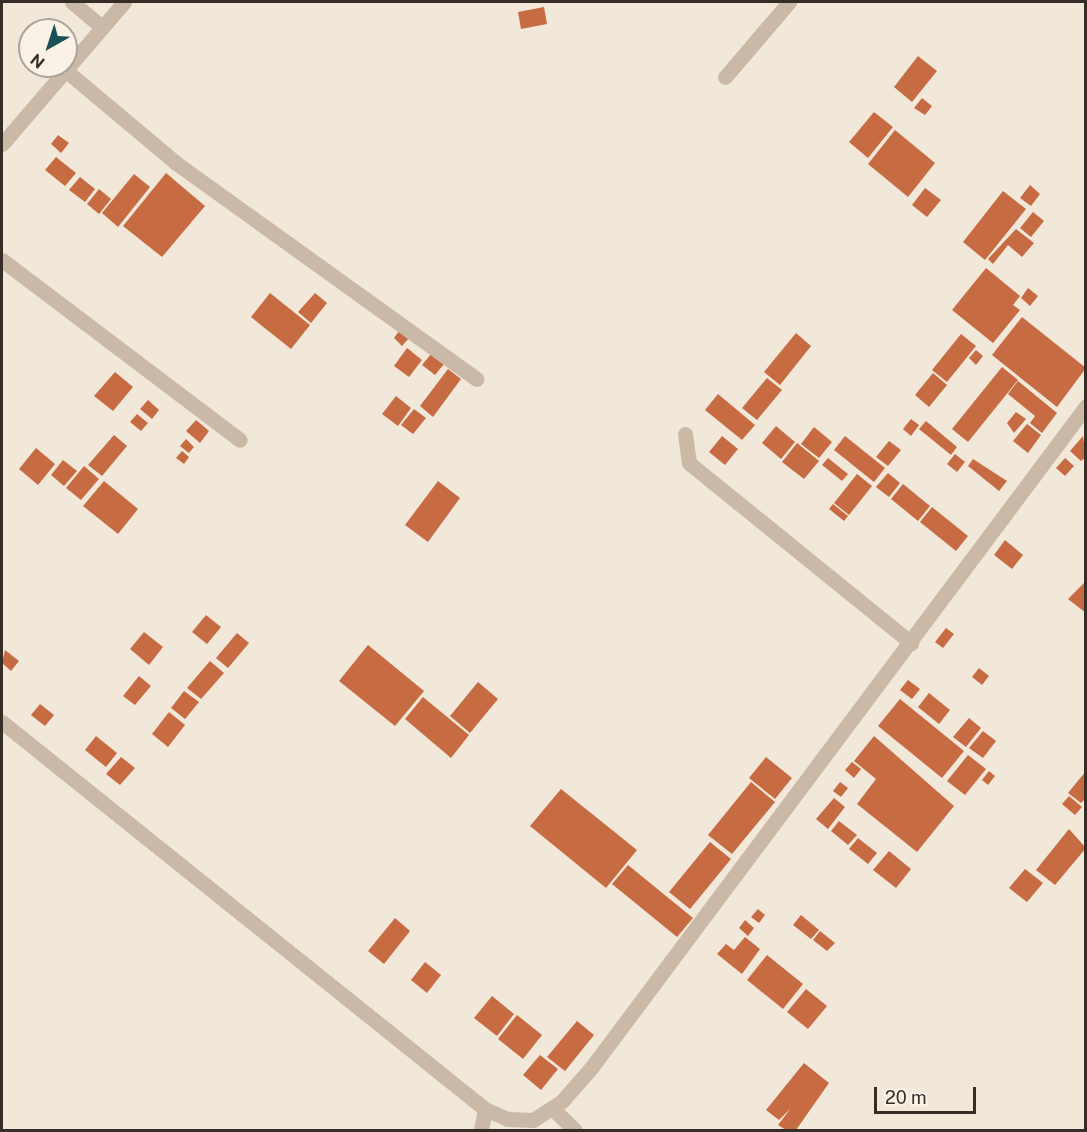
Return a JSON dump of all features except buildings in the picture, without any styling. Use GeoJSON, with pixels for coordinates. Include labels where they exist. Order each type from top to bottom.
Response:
{"type":"FeatureCollection","features":[{"type":"Feature","properties":{"kind":"street"},"geometry":{"type":"LineString","coordinates":[[72,2],[102,27]]}},
{"type":"Feature","properties":{"kind":"street"},"geometry":{"type":"LineString","coordinates":[[78,54],[124,2]]}},
{"type":"Feature","properties":{"kind":"street"},"geometry":{"type":"LineString","coordinates":[[725,77],[789,2]]}},
{"type":"Feature","properties":{"kind":"street"},"geometry":{"type":"LineString","coordinates":[[2,144],[57,78]]}},
{"type":"Feature","properties":{"kind":"street"},"geometry":{"type":"LineString","coordinates":[[75,78],[176,163],[477,379]]}},
{"type":"Feature","properties":{"kind":"street"},"geometry":{"type":"LineString","coordinates":[[2,260],[240,440]]}},
{"type":"Feature","properties":{"kind":"street"},"geometry":{"type":"LineString","coordinates":[[2,722],[485,1109],[507,1119],[533,1120],[553,1110],[591,1068],[1086,406]]}},
{"type":"Feature","properties":{"kind":"street"},"geometry":{"type":"LineString","coordinates":[[685,434],[689,463],[911,643]]}},
{"type":"Feature","properties":{"kind":"street"},"geometry":{"type":"LineString","coordinates":[[481,1131],[485,1109]]}},
{"type":"Feature","properties":{"kind":"street"},"geometry":{"type":"LineString","coordinates":[[553,1110],[575,1131]]}}]}
